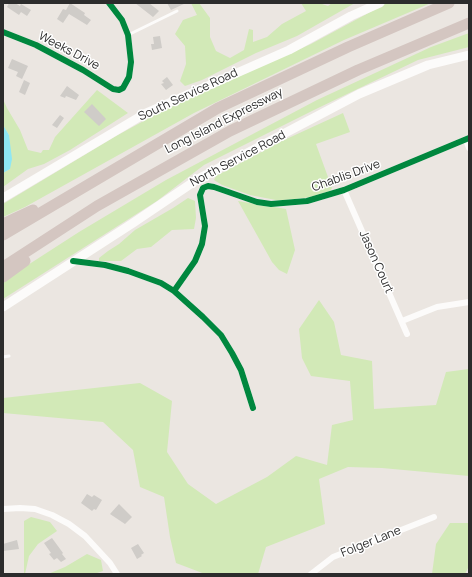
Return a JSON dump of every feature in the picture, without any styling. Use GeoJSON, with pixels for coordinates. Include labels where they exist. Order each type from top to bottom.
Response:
{"type":"FeatureCollection","features":[{"type":"Feature","properties":{"kind":"highway","name":"Long Island Expressway"},"geometry":{"type":"LineString","coordinates":[[3,235],[218,108],[348,46],[449,3]]}},
{"type":"Feature","properties":{"kind":"highway","name":"Long Island Expressway"},"geometry":{"type":"LineString","coordinates":[[3,267],[97,206],[230,131],[358,70],[469,23]]}},
{"type":"Feature","properties":{"kind":"highway"},"geometry":{"type":"LineString","coordinates":[[3,224],[32,211],[58,202]]}},
{"type":"Feature","properties":{"kind":"highway"},"geometry":{"type":"LineString","coordinates":[[3,277],[97,206]]}},
{"type":"Feature","properties":{"kind":"main road","name":"South Service Road"},"geometry":{"type":"LineString","coordinates":[[3,198],[146,113],[289,50],[351,16],[380,3]]}},
{"type":"Feature","properties":{"kind":"main road","name":"North Service Road"},"geometry":{"type":"LineString","coordinates":[[3,307],[198,179],[359,94],[428,65],[469,54]]}},
{"type":"Feature","properties":{"kind":"street"},"geometry":{"type":"LineString","coordinates":[[109,3],[122,20],[128,35]]}},
{"type":"Feature","properties":{"kind":"street","name":"Weeks Drive"},"geometry":{"type":"LineString","coordinates":[[3,32],[36,45],[65,59],[114,89],[119,90],[123,88],[129,77],[131,62],[128,35]]}},
{"type":"Feature","properties":{"kind":"street"},"geometry":{"type":"LineString","coordinates":[[467,139],[469,148]]}},
{"type":"Feature","properties":{"kind":"street","name":"Chablis Drive"},"geometry":{"type":"LineString","coordinates":[[174,291],[195,261],[202,244],[205,226],[200,195],[203,188],[208,186],[214,187],[257,202],[271,204],[286,204],[307,201],[344,190],[467,139]]}},
{"type":"Feature","properties":{"kind":"street","name":"Jason Court"},"geometry":{"type":"LineString","coordinates":[[344,190],[407,334]]}},
{"type":"Feature","properties":{"kind":"street"},"geometry":{"type":"LineString","coordinates":[[73,261],[128,271],[161,283],[174,291],[204,317],[220,335],[241,370],[253,408]]}},
{"type":"Feature","properties":{"kind":"street"},"geometry":{"type":"LineString","coordinates":[[402,321],[437,307],[469,302]]}},
{"type":"Feature","properties":{"kind":"street"},"geometry":{"type":"LineString","coordinates":[[3,509],[20,508],[35,510],[52,515],[69,524],[85,536],[110,563],[117,574]]}},
{"type":"Feature","properties":{"kind":"street","name":"Folger Lane"},"geometry":{"type":"LineString","coordinates":[[311,574],[333,557],[434,517]]}},
{"type":"Feature","properties":{"kind":"lane"},"geometry":{"type":"LineString","coordinates":[[128,35],[177,11]]}},
{"type":"Feature","properties":{"kind":"lane"},"geometry":{"type":"LineString","coordinates":[[3,357],[9,356]]}},
{"type":"Feature","properties":{"kind":"green space"},"geometry":{"type":"Polygon","coordinates":[[[191,3],[199,3],[210,18],[210,37],[216,51],[230,58],[244,50],[249,29],[253,30],[253,42],[267,37],[282,24],[306,11],[301,3],[319,3],[328,6],[332,3],[355,3],[297,36],[256,53],[202,80],[185,86],[180,81],[186,64],[185,46],[175,34],[183,20],[197,15],[191,3]]]}},
{"type":"Feature","properties":{"kind":"green space"},"geometry":{"type":"Polygon","coordinates":[[[387,3],[431,3],[344,40],[194,113],[25,207],[3,217],[3,204],[116,136],[162,111],[311,44],[387,3]]]}},
{"type":"Feature","properties":{"kind":"green space"},"geometry":{"type":"Polygon","coordinates":[[[469,33],[469,47],[418,60],[204,165],[157,201],[3,299],[3,281],[79,232],[166,180],[317,100],[431,47],[469,33]]]}},
{"type":"Feature","properties":{"kind":"green space"},"geometry":{"type":"Polygon","coordinates":[[[97,90],[128,113],[70,150],[44,164],[28,169],[3,187],[3,173],[10,169],[9,135],[3,125],[3,99],[20,130],[28,150],[41,153],[43,150],[49,150],[55,137],[97,90]]]}},
{"type":"Feature","properties":{"kind":"green space"},"geometry":{"type":"Polygon","coordinates":[[[343,113],[350,132],[316,144],[332,188],[329,193],[281,201],[250,195],[222,185],[214,180],[216,176],[282,141],[343,113]]]}},
{"type":"Feature","properties":{"kind":"green space"},"geometry":{"type":"Polygon","coordinates":[[[188,198],[195,201],[196,218],[194,229],[172,230],[151,247],[137,249],[121,261],[99,261],[99,258],[119,244],[135,230],[188,198]]]}},
{"type":"Feature","properties":{"kind":"green space"},"geometry":{"type":"Polygon","coordinates":[[[238,201],[286,209],[295,250],[287,274],[279,270],[272,262],[238,201]]]}},
{"type":"Feature","properties":{"kind":"green space"},"geometry":{"type":"Polygon","coordinates":[[[319,300],[334,322],[341,355],[372,361],[374,409],[436,405],[446,372],[469,369],[469,476],[382,468],[348,467],[319,479],[325,524],[266,547],[258,574],[205,574],[176,563],[170,537],[164,497],[140,487],[133,450],[103,422],[3,413],[3,398],[140,383],[172,401],[167,452],[188,484],[216,504],[267,477],[296,456],[327,465],[332,425],[353,420],[350,381],[311,376],[302,358],[299,329],[319,300]]]}},
{"type":"Feature","properties":{"kind":"green space"},"geometry":{"type":"Polygon","coordinates":[[[31,517],[50,522],[57,531],[38,544],[29,556],[24,574],[24,521],[31,517]]]}},
{"type":"Feature","properties":{"kind":"green space"},"geometry":{"type":"Polygon","coordinates":[[[450,523],[469,523],[469,566],[465,574],[432,574],[436,544],[450,523]]]}},
{"type":"Feature","properties":{"kind":"green space"},"geometry":{"type":"Polygon","coordinates":[[[87,554],[101,560],[103,571],[94,574],[48,574],[65,567],[87,554]]]}},
{"type":"Feature","properties":{"kind":"water"},"geometry":{"type":"Polygon","coordinates":[[[3,125],[9,135],[12,159],[10,169],[3,173],[3,125]]]}},
{"type":"Feature","properties":{"kind":"building"},"geometry":{"type":"Polygon","coordinates":[[[9,3],[15,3],[20,6],[21,4],[31,10],[27,16],[21,12],[19,15],[7,7],[9,3]]]}},
{"type":"Feature","properties":{"kind":"building"},"geometry":{"type":"Polygon","coordinates":[[[70,3],[85,13],[84,15],[91,20],[87,25],[69,14],[63,23],[57,19],[63,9],[66,10],[70,3]]]}},
{"type":"Feature","properties":{"kind":"building"},"geometry":{"type":"Polygon","coordinates":[[[135,3],[149,3],[159,11],[153,17],[135,3]]]}},
{"type":"Feature","properties":{"kind":"building"},"geometry":{"type":"Polygon","coordinates":[[[167,3],[186,3],[171,10],[167,3]]]}},
{"type":"Feature","properties":{"kind":"building"},"geometry":{"type":"Polygon","coordinates":[[[160,36],[162,48],[152,50],[151,44],[154,44],[153,37],[160,36]]]}},
{"type":"Feature","properties":{"kind":"building"},"geometry":{"type":"Polygon","coordinates":[[[12,59],[28,66],[22,79],[16,76],[18,72],[8,68],[12,59]]]}},
{"type":"Feature","properties":{"kind":"building"},"geometry":{"type":"Polygon","coordinates":[[[167,77],[173,85],[166,90],[161,84],[164,83],[162,81],[167,77]]]}},
{"type":"Feature","properties":{"kind":"building"},"geometry":{"type":"Polygon","coordinates":[[[24,80],[30,83],[25,95],[19,92],[24,80]]]}},
{"type":"Feature","properties":{"kind":"building"},"geometry":{"type":"Polygon","coordinates":[[[67,86],[79,95],[76,100],[66,96],[65,98],[60,96],[67,86]]]}},
{"type":"Feature","properties":{"kind":"building"},"geometry":{"type":"Polygon","coordinates":[[[92,104],[106,119],[99,126],[84,112],[92,104]]]}},
{"type":"Feature","properties":{"kind":"building"},"geometry":{"type":"Polygon","coordinates":[[[60,115],[64,118],[57,128],[52,125],[60,115]]]}},
{"type":"Feature","properties":{"kind":"building"},"geometry":{"type":"Polygon","coordinates":[[[87,494],[92,497],[94,495],[102,500],[96,510],[94,509],[92,511],[81,503],[87,494]]]}},
{"type":"Feature","properties":{"kind":"building"},"geometry":{"type":"Polygon","coordinates":[[[119,504],[132,517],[125,524],[110,514],[119,504]]]}},
{"type":"Feature","properties":{"kind":"building"},"geometry":{"type":"Polygon","coordinates":[[[52,538],[66,559],[61,562],[57,558],[54,560],[49,554],[51,553],[44,543],[52,538]]]}},
{"type":"Feature","properties":{"kind":"building"},"geometry":{"type":"Polygon","coordinates":[[[17,540],[19,549],[3,551],[3,544],[17,540]]]}},
{"type":"Feature","properties":{"kind":"building"},"geometry":{"type":"Polygon","coordinates":[[[138,544],[144,553],[137,559],[131,548],[138,544]]]}},
{"type":"Feature","properties":{"kind":"cycle path"},"geometry":{"type":"LineString","coordinates":[[3,32],[36,45],[83,70],[113,89],[119,90],[123,88],[129,77],[131,62],[128,35],[122,20],[109,3]]}},
{"type":"Feature","properties":{"kind":"cycle path"},"geometry":{"type":"LineString","coordinates":[[174,291],[195,261],[202,244],[205,226],[200,195],[203,188],[208,186],[214,187],[257,202],[271,204],[307,201],[344,190],[469,138]]}},
{"type":"Feature","properties":{"kind":"cycle path"},"geometry":{"type":"LineString","coordinates":[[73,261],[105,265],[128,271],[161,283],[174,291],[221,335],[241,370],[253,408]]}}]}
